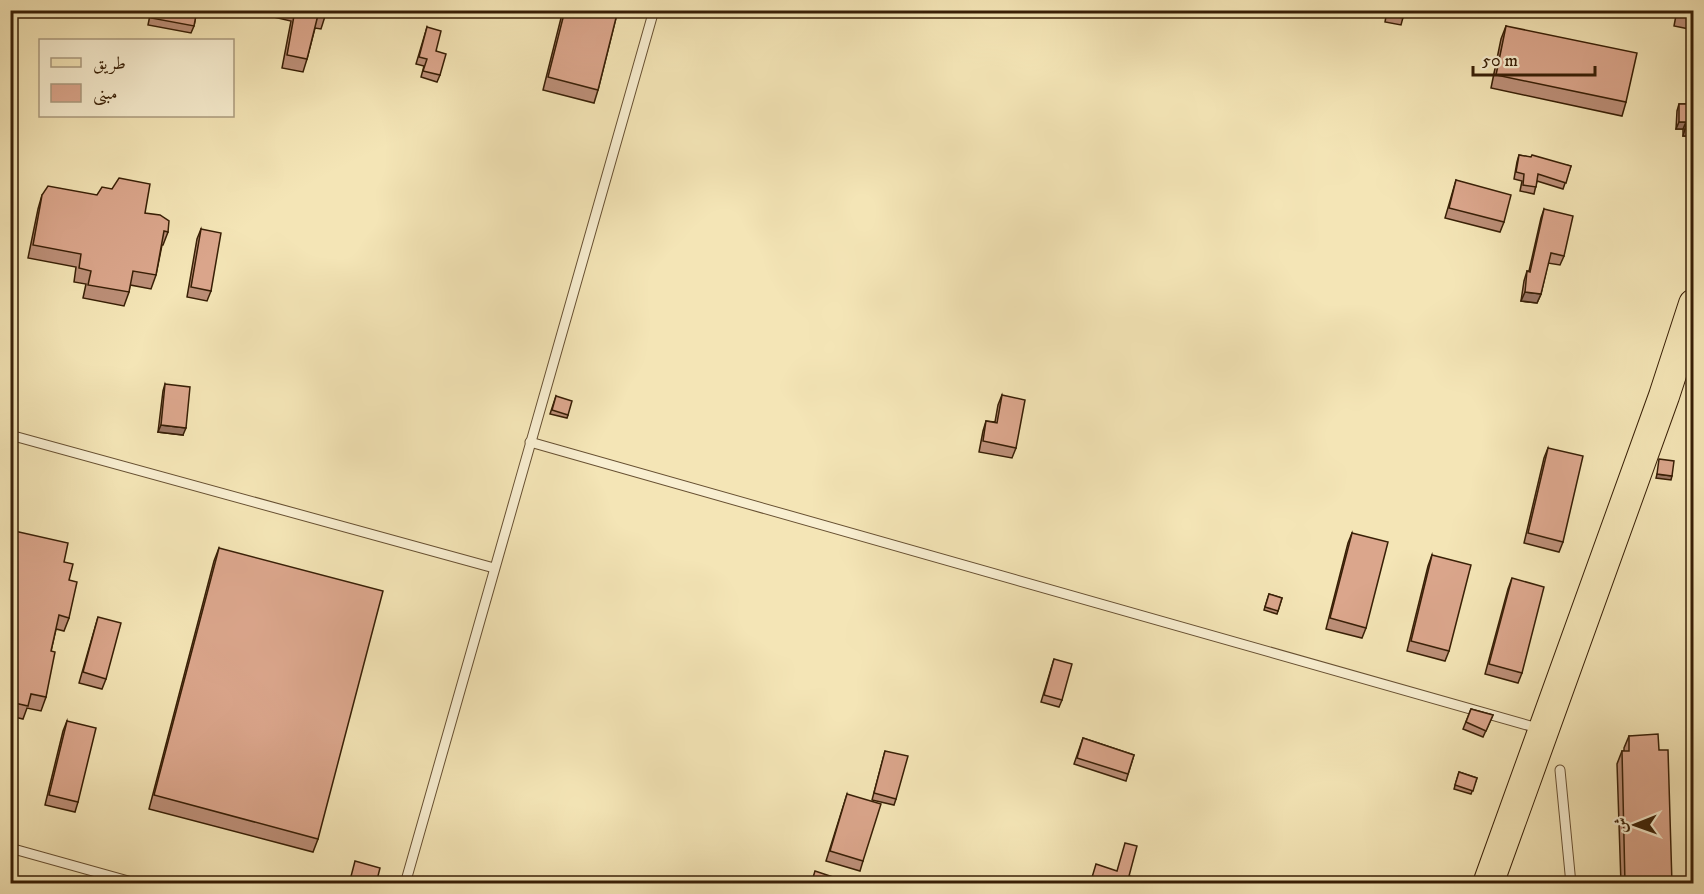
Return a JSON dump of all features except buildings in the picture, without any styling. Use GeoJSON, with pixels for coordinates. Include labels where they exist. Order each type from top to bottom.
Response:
{"type":"FeatureCollection","features":[{"type":"Feature","properties":{"kind":"main road"},"geometry":{"type":"LineString","coordinates":[[1488,884],[1664,396],[1694,304]]}},
{"type":"Feature","properties":{"kind":"lane"},"geometry":{"type":"LineString","coordinates":[[405,884],[654,10]]}},
{"type":"Feature","properties":{"kind":"lane"},"geometry":{"type":"LineString","coordinates":[[10,435],[494,568]]}},
{"type":"Feature","properties":{"kind":"lane"},"geometry":{"type":"LineString","coordinates":[[530,442],[1544,730]]}},
{"type":"Feature","properties":{"kind":"lane"},"geometry":{"type":"LineString","coordinates":[[1560,770],[1571,884]]}},
{"type":"Feature","properties":{"kind":"lane"},"geometry":{"type":"LineString","coordinates":[[10,848],[139,884]]}}]}
